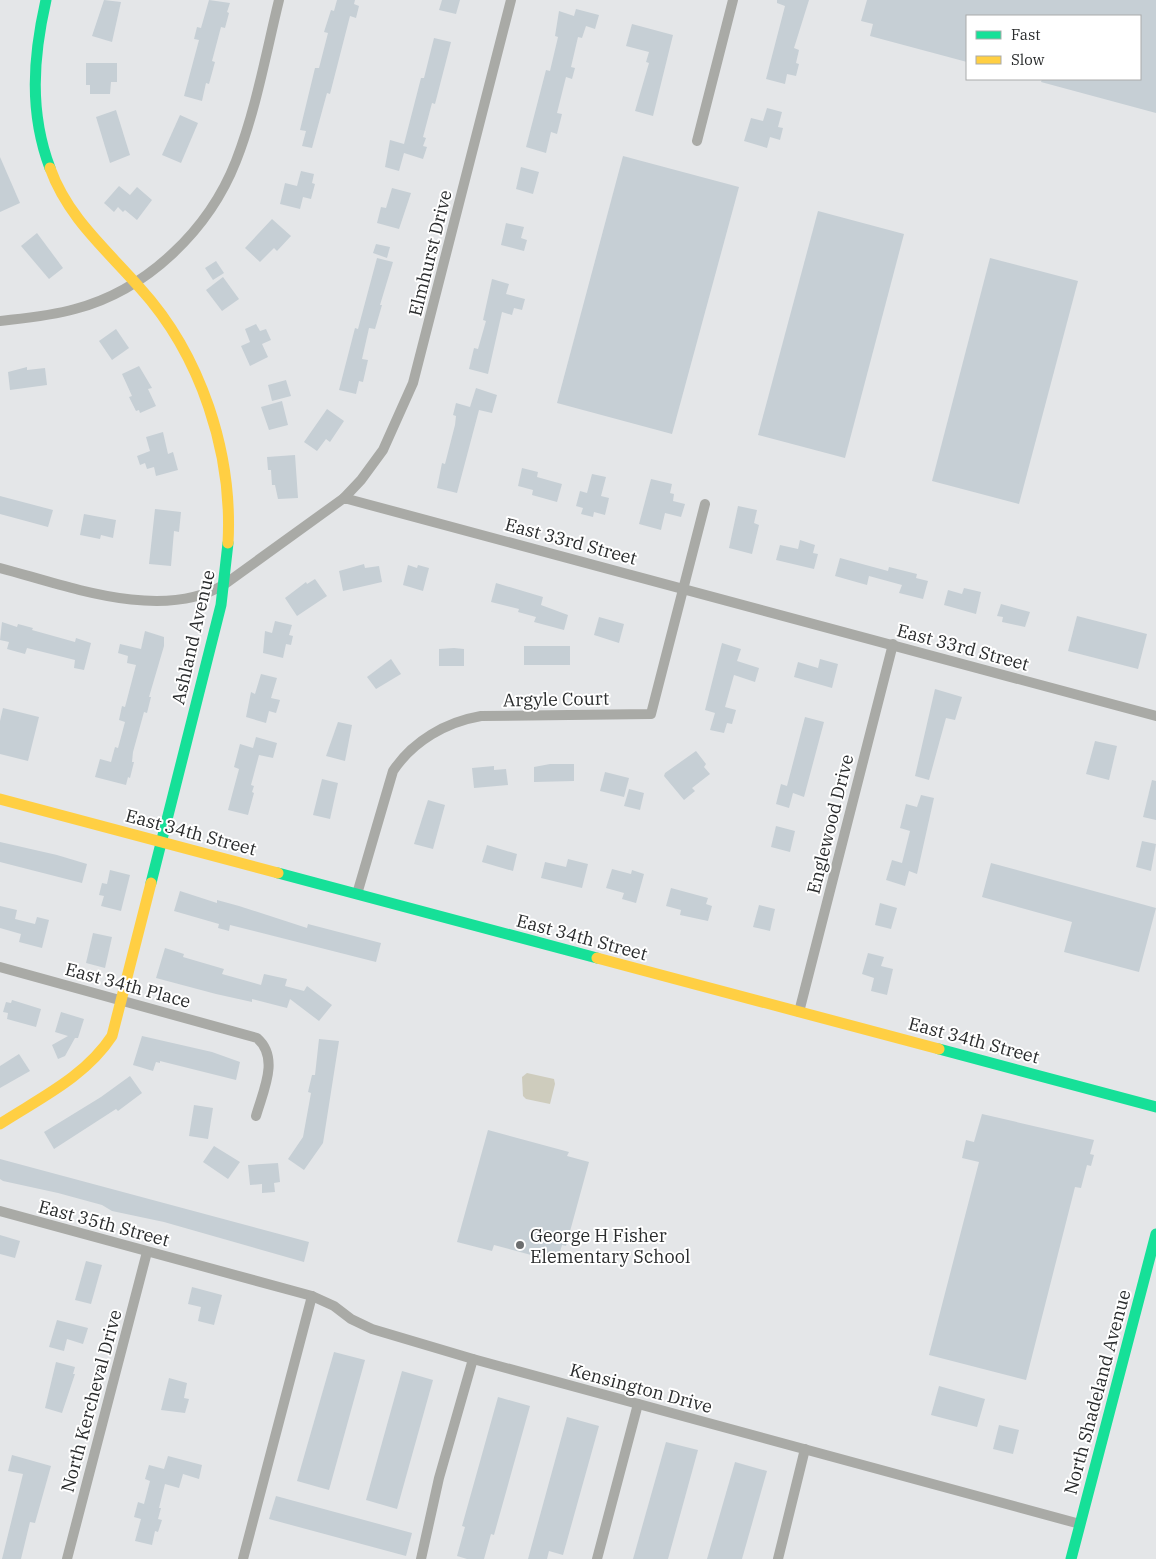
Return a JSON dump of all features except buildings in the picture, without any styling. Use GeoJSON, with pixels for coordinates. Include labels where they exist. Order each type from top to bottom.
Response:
{"type":"FeatureCollection","features":[{"type":"Feature","properties":{"kind":"street","name":"Ashland Avenue"},"geometry":{"type":"LineString","coordinates":[[0,1124],[95,1060],[112,1036],[225,584],[229,547],[229,504],[222,456],[208,402],[188,356],[157,308],[136,281],[100,246],[76,218],[60,192],[43,152],[34,104],[33,73],[36,43],[46,0]]}},
{"type":"Feature","properties":{"kind":"street"},"geometry":{"type":"LineString","coordinates":[[0,321],[41,317],[77,309],[117,292],[168,258],[190,236],[209,212],[228,179],[245,133],[279,0]]}},
{"type":"Feature","properties":{"kind":"street","name":"Elmhurst Drive"},"geometry":{"type":"LineString","coordinates":[[344,498],[361,480],[383,450],[413,383],[512,0]]}},
{"type":"Feature","properties":{"kind":"street"},"geometry":{"type":"LineString","coordinates":[[697,141],[733,0]]}},
{"type":"Feature","properties":{"kind":"street"},"geometry":{"type":"LineString","coordinates":[[0,568],[95,593],[131,599],[204,595],[225,584],[344,498]]}},
{"type":"Feature","properties":{"kind":"street","name":"East 33rd Street"},"geometry":{"type":"LineString","coordinates":[[344,498],[1156,716]]}},
{"type":"Feature","properties":{"kind":"street","name":"Argyle Court"},"geometry":{"type":"LineString","coordinates":[[357,894],[393,771],[401,759],[437,730],[462,719],[481,716],[651,714],[705,504]]}},
{"type":"Feature","properties":{"kind":"street","name":"Englewood Drive"},"geometry":{"type":"LineString","coordinates":[[799,1012],[893,644]]}},
{"type":"Feature","properties":{"kind":"street","name":"East 34th Street"},"geometry":{"type":"LineString","coordinates":[[0,799],[1156,1108]]}},
{"type":"Feature","properties":{"kind":"street","name":"East 34th Place"},"geometry":{"type":"LineString","coordinates":[[0,967],[248,1035],[260,1041],[269,1057],[269,1068],[256,1116]]}},
{"type":"Feature","properties":{"kind":"street","name":"East 35th Street"},"geometry":{"type":"LineString","coordinates":[[0,1212],[200,1266]]}},
{"type":"Feature","properties":{"kind":"street","name":"North Shadeland Avenue"},"geometry":{"type":"LineString","coordinates":[[1071,1559],[1156,1234]]}},
{"type":"Feature","properties":{"kind":"street","name":"North Kercheval Drive"},"geometry":{"type":"LineString","coordinates":[[67,1559],[147,1252]]}},
{"type":"Feature","properties":{"kind":"street","name":"Kensington Drive"},"geometry":{"type":"LineString","coordinates":[[200,1266],[312,1296],[334,1306],[351,1319],[372,1329],[473,1359],[1080,1524]]}},
{"type":"Feature","properties":{"kind":"street"},"geometry":{"type":"LineString","coordinates":[[243,1559],[312,1296]]}},
{"type":"Feature","properties":{"kind":"street"},"geometry":{"type":"LineString","coordinates":[[421,1559],[439,1478],[473,1359]]}},
{"type":"Feature","properties":{"kind":"street"},"geometry":{"type":"LineString","coordinates":[[597,1559],[638,1404]]}},
{"type":"Feature","properties":{"kind":"street"},"geometry":{"type":"LineString","coordinates":[[778,1559],[805,1450]]}},
{"type":"Feature","properties":{"kind":"shaded area"},"geometry":{"type":"Polygon","coordinates":[[[527,1073],[554,1079],[555,1084],[550,1104],[526,1099],[523,1096],[522,1077],[527,1073]]]}},
{"type":"Feature","properties":{"kind":"traffic: fast"},"geometry":{"type":"LineString","coordinates":[[46,0],[38,42],[35,84],[39,126],[50,168]]}},
{"type":"Feature","properties":{"kind":"traffic: fast"},"geometry":{"type":"LineString","coordinates":[[151,883],[221,605],[228,543]]}},
{"type":"Feature","properties":{"kind":"traffic: fast"},"geometry":{"type":"LineString","coordinates":[[278,873],[597,958]]}},
{"type":"Feature","properties":{"kind":"traffic: fast"},"geometry":{"type":"LineString","coordinates":[[939,1049],[1156,1107]]}},
{"type":"Feature","properties":{"kind":"traffic: fast"},"geometry":{"type":"LineString","coordinates":[[1071,1559],[1156,1234]]}},
{"type":"Feature","properties":{"kind":"traffic: slow"},"geometry":{"type":"LineString","coordinates":[[50,168],[58,186],[77,218],[162,315],[180,343],[196,374],[209,407],[225,475],[228,543]]}},
{"type":"Feature","properties":{"kind":"traffic: slow"},"geometry":{"type":"LineString","coordinates":[[0,799],[278,873]]}},
{"type":"Feature","properties":{"kind":"traffic: slow"},"geometry":{"type":"LineString","coordinates":[[0,1124],[61,1086],[89,1063],[112,1036],[151,883]]}},
{"type":"Feature","properties":{"kind":"traffic: slow"},"geometry":{"type":"LineString","coordinates":[[597,958],[939,1049]]}},
{"type":"Feature","properties":{"kind":"place","name":"George H Fisher Elementary School"},"geometry":{"type":"Point","coordinates":[520,1245]}}]}
